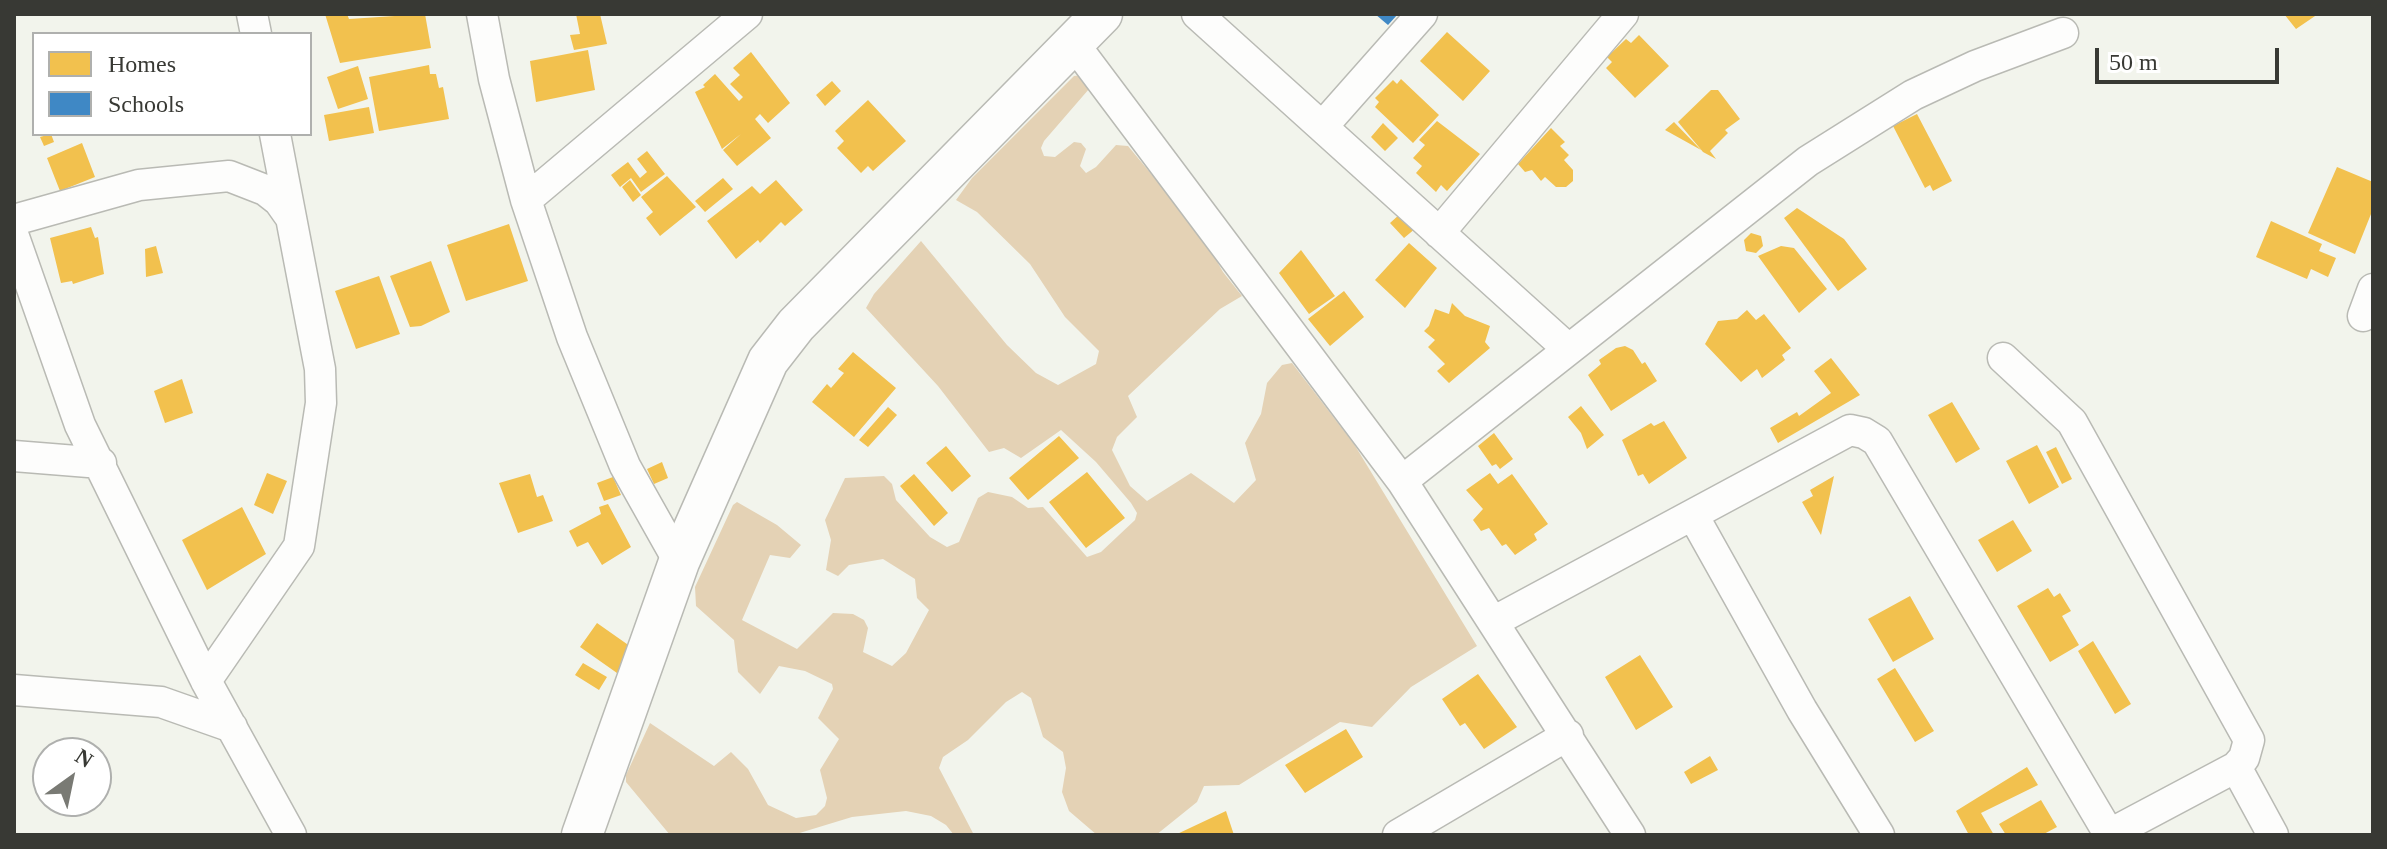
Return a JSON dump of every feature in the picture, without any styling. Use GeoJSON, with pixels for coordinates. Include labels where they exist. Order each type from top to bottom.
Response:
{"type":"FeatureCollection","features":[{"type":"Feature","properties":{"kind":"main road"},"geometry":{"type":"LineString","coordinates":[[582,835],[679,562],[749,397],[787,337],[1102,14]]}},
{"type":"Feature","properties":{"kind":"street"},"geometry":{"type":"LineString","coordinates":[[482,14],[494,79],[526,200],[572,337],[625,466],[679,562]]}},
{"type":"Feature","properties":{"kind":"street"},"geometry":{"type":"LineString","coordinates":[[526,200],[719,25],[747,14]]}},
{"type":"Feature","properties":{"kind":"street"},"geometry":{"type":"LineString","coordinates":[[1197,14],[1567,348]]}},
{"type":"Feature","properties":{"kind":"street"},"geometry":{"type":"LineString","coordinates":[[1322,127],[1422,14]]}},
{"type":"Feature","properties":{"kind":"street"},"geometry":{"type":"LineString","coordinates":[[1439,233],[1623,14]]}},
{"type":"Feature","properties":{"kind":"street"},"geometry":{"type":"LineString","coordinates":[[1402,481],[1808,161],[1913,95],[1975,66],[2063,33]]}},
{"type":"Feature","properties":{"kind":"street"},"geometry":{"type":"LineString","coordinates":[[1074,44],[1402,481],[1630,835]]}},
{"type":"Feature","properties":{"kind":"street"},"geometry":{"type":"LineString","coordinates":[[206,681],[299,546],[321,403],[320,369],[275,136]]}},
{"type":"Feature","properties":{"kind":"street"},"geometry":{"type":"LineString","coordinates":[[291,218],[279,201],[265,190],[229,176],[139,185],[15,236],[80,425],[206,681],[291,835]]}},
{"type":"Feature","properties":{"kind":"street"},"geometry":{"type":"LineString","coordinates":[[1493,622],[1694,517],[1850,430],[1877,441],[2108,835],[2236,767],[2244,758],[2249,740],[2095,458],[2072,422],[2003,358]]}},
{"type":"Feature","properties":{"kind":"street"},"geometry":{"type":"LineString","coordinates":[[14,456],[101,463]]}},
{"type":"Feature","properties":{"kind":"street"},"geometry":{"type":"LineString","coordinates":[[1694,517],[1802,710],[1879,835]]}},
{"type":"Feature","properties":{"kind":"street"},"geometry":{"type":"LineString","coordinates":[[14,690],[161,702],[232,727]]}},
{"type":"Feature","properties":{"kind":"street"},"geometry":{"type":"LineString","coordinates":[[1398,835],[1568,735]]}},
{"type":"Feature","properties":{"kind":"street"},"geometry":{"type":"LineString","coordinates":[[2236,767],[2273,835]]}},
{"type":"Feature","properties":{"kind":"shaded area"},"geometry":{"type":"Polygon","coordinates":[[[1082,75],[1090,82],[1089,89],[1044,141],[1041,148],[1044,156],[1055,157],[1074,142],[1081,143],[1086,149],[1080,166],[1086,173],[1096,167],[1116,145],[1128,146],[1202,235],[1223,272],[1242,296],[1220,309],[1128,396],[1137,417],[1117,437],[1112,450],[1130,486],[1147,501],[1191,473],[1234,503],[1256,480],[1245,443],[1261,414],[1267,383],[1282,365],[1292,363],[1354,444],[1477,646],[1411,687],[1372,727],[1340,722],[1239,785],[1204,786],[1197,802],[1156,835],[1097,835],[1069,811],[1062,792],[1066,768],[1063,752],[1043,737],[1031,698],[1022,692],[1006,702],[968,740],[943,757],[939,768],[974,835],[954,835],[946,825],[931,816],[906,811],[852,817],[793,835],[670,835],[626,782],[626,775],[650,723],[714,766],[731,752],[748,769],[768,805],[796,818],[816,815],[825,806],[827,798],[820,770],[839,739],[818,718],[833,689],[832,684],[805,671],[779,666],[760,694],[738,672],[734,640],[696,606],[695,587],[737,502],[777,525],[801,545],[790,558],[770,555],[742,620],[797,649],[833,613],[853,614],[864,620],[868,628],[863,652],[892,666],[906,653],[929,610],[917,598],[915,579],[883,559],[849,565],[838,576],[826,570],[831,540],[825,520],[845,478],[884,476],[892,484],[896,500],[930,537],[947,547],[959,542],[978,498],[988,492],[1012,497],[1028,508],[1043,507],[1087,557],[1101,552],[1135,520],[1137,513],[1131,503],[1096,462],[1061,430],[1021,458],[1004,448],[989,452],[938,386],[866,308],[874,294],[921,241],[1007,345],[1036,373],[1058,385],[1096,364],[1099,351],[1065,317],[1030,264],[977,212],[956,200],[972,178],[1074,76],[1082,75]]]}},
{"type":"Feature","properties":{"kind":"building: Homes"},"geometry":{"type":"Polygon","coordinates":[[[325,14],[347,14],[349,19],[425,14],[431,48],[340,63],[325,14]]]}},
{"type":"Feature","properties":{"kind":"building: Homes"},"geometry":{"type":"Polygon","coordinates":[[[576,14],[600,14],[607,44],[574,50],[570,35],[580,34],[576,14]]]}},
{"type":"Feature","properties":{"kind":"building: Homes"},"geometry":{"type":"Polygon","coordinates":[[[2284,14],[2318,14],[2296,29],[2284,14]]]}},
{"type":"Feature","properties":{"kind":"building: Homes"},"geometry":{"type":"Polygon","coordinates":[[[1447,32],[1490,71],[1463,101],[1420,61],[1447,32]]]}},
{"type":"Feature","properties":{"kind":"building: Homes"},"geometry":{"type":"Polygon","coordinates":[[[1639,35],[1669,66],[1635,98],[1606,68],[1612,62],[1607,57],[1626,39],[1631,43],[1639,35]]]}},
{"type":"Feature","properties":{"kind":"building: Homes"},"geometry":{"type":"Polygon","coordinates":[[[588,50],[595,90],[536,102],[530,61],[588,50]]]}},
{"type":"Feature","properties":{"kind":"building: Homes"},"geometry":{"type":"Polygon","coordinates":[[[751,52],[790,103],[768,123],[760,114],[755,119],[771,138],[737,166],[723,150],[741,134],[722,149],[695,92],[705,87],[703,85],[715,74],[739,101],[743,97],[730,84],[740,75],[733,68],[751,52]]]}},
{"type":"Feature","properties":{"kind":"building: Homes"},"geometry":{"type":"Polygon","coordinates":[[[429,65],[430,74],[436,74],[439,88],[443,87],[449,119],[379,131],[369,77],[429,65]]]}},
{"type":"Feature","properties":{"kind":"building: Homes"},"geometry":{"type":"Polygon","coordinates":[[[358,66],[368,99],[338,109],[327,77],[358,66]]]}},
{"type":"Feature","properties":{"kind":"building: Homes"},"geometry":{"type":"Polygon","coordinates":[[[1401,79],[1439,115],[1413,143],[1375,107],[1379,102],[1375,98],[1393,80],[1397,84],[1401,79]]]}},
{"type":"Feature","properties":{"kind":"building: Homes"},"geometry":{"type":"Polygon","coordinates":[[[832,81],[841,91],[825,106],[816,95],[832,81]]]}},
{"type":"Feature","properties":{"kind":"building: Homes"},"geometry":{"type":"Polygon","coordinates":[[[1711,90],[1718,90],[1740,119],[1725,130],[1728,133],[1710,151],[1716,159],[1703,152],[1678,122],[1711,90]]]}},
{"type":"Feature","properties":{"kind":"building: Homes"},"geometry":{"type":"Polygon","coordinates":[[[868,100],[906,141],[873,171],[868,166],[861,173],[837,148],[844,141],[835,131],[868,100]]]}},
{"type":"Feature","properties":{"kind":"building: Homes"},"geometry":{"type":"Polygon","coordinates":[[[369,107],[374,133],[329,141],[324,115],[369,107]]]}},
{"type":"Feature","properties":{"kind":"building: Homes"},"geometry":{"type":"Polygon","coordinates":[[[1917,114],[1952,181],[1933,191],[1930,185],[1925,188],[1893,126],[1917,114]]]}},
{"type":"Feature","properties":{"kind":"building: Homes"},"geometry":{"type":"Polygon","coordinates":[[[1437,121],[1480,154],[1447,191],[1441,185],[1436,192],[1416,173],[1422,166],[1413,158],[1425,145],[1419,140],[1437,121]]]}},
{"type":"Feature","properties":{"kind":"building: Homes"},"geometry":{"type":"Polygon","coordinates":[[[1674,122],[1701,150],[1665,130],[1674,122]]]}},
{"type":"Feature","properties":{"kind":"building: Homes"},"geometry":{"type":"Polygon","coordinates":[[[1383,123],[1398,138],[1385,151],[1371,137],[1383,123]]]}},
{"type":"Feature","properties":{"kind":"building: Homes"},"geometry":{"type":"Polygon","coordinates":[[[1551,128],[1565,142],[1560,146],[1569,155],[1564,160],[1573,170],[1573,181],[1566,187],[1556,187],[1545,177],[1541,181],[1532,170],[1525,172],[1518,164],[1551,128]]]}},
{"type":"Feature","properties":{"kind":"building: Homes"},"geometry":{"type":"Polygon","coordinates":[[[52,136],[54,142],[44,146],[40,137],[52,136]]]}},
{"type":"Feature","properties":{"kind":"building: Homes"},"geometry":{"type":"Polygon","coordinates":[[[82,143],[95,177],[60,191],[47,158],[82,143]]]}},
{"type":"Feature","properties":{"kind":"building: Homes"},"geometry":{"type":"Polygon","coordinates":[[[647,151],[665,174],[641,192],[631,178],[620,187],[611,175],[628,162],[640,178],[647,172],[637,159],[647,151]]]}},
{"type":"Feature","properties":{"kind":"building: Homes"},"geometry":{"type":"Polygon","coordinates":[[[2337,167],[2373,182],[2373,209],[2355,254],[2308,233],[2337,167]]]}},
{"type":"Feature","properties":{"kind":"building: Homes"},"geometry":{"type":"Polygon","coordinates":[[[667,176],[696,207],[660,236],[646,218],[653,212],[641,197],[667,176]]]}},
{"type":"Feature","properties":{"kind":"building: Homes"},"geometry":{"type":"Polygon","coordinates":[[[723,178],[733,189],[705,212],[695,201],[723,178]]]}},
{"type":"Feature","properties":{"kind":"building: Homes"},"geometry":{"type":"Polygon","coordinates":[[[630,180],[641,195],[633,202],[622,187],[630,180]]]}},
{"type":"Feature","properties":{"kind":"building: Homes"},"geometry":{"type":"Polygon","coordinates":[[[776,180],[803,210],[785,226],[781,222],[760,243],[758,240],[736,259],[707,221],[752,186],[760,194],[776,180]]]}},
{"type":"Feature","properties":{"kind":"building: Homes"},"geometry":{"type":"Polygon","coordinates":[[[1797,208],[1844,239],[1867,269],[1838,291],[1784,218],[1797,208]]]}},
{"type":"Feature","properties":{"kind":"building: Homes"},"geometry":{"type":"Polygon","coordinates":[[[1400,214],[1416,228],[1404,238],[1390,223],[1400,214]]]}},
{"type":"Feature","properties":{"kind":"building: Homes"},"geometry":{"type":"Polygon","coordinates":[[[2271,221],[2322,244],[2319,251],[2336,258],[2328,277],[2311,269],[2307,279],[2256,257],[2271,221]]]}},
{"type":"Feature","properties":{"kind":"building: Homes"},"geometry":{"type":"Polygon","coordinates":[[[509,224],[528,281],[466,301],[447,245],[509,224]]]}},
{"type":"Feature","properties":{"kind":"building: Homes"},"geometry":{"type":"Polygon","coordinates":[[[91,227],[95,238],[98,237],[104,274],[73,284],[72,281],[61,283],[50,238],[91,227]]]}},
{"type":"Feature","properties":{"kind":"building: Homes"},"geometry":{"type":"Polygon","coordinates":[[[1751,233],[1761,236],[1763,246],[1756,253],[1746,251],[1744,240],[1751,233]]]}},
{"type":"Feature","properties":{"kind":"building: Homes"},"geometry":{"type":"Polygon","coordinates":[[[1409,243],[1437,268],[1405,308],[1375,280],[1409,243]]]}},
{"type":"Feature","properties":{"kind":"building: Homes"},"geometry":{"type":"Polygon","coordinates":[[[156,246],[163,273],[146,277],[145,249],[156,246]]]}},
{"type":"Feature","properties":{"kind":"building: Homes"},"geometry":{"type":"Polygon","coordinates":[[[1781,246],[1794,248],[1827,289],[1799,313],[1758,256],[1781,246]]]}},
{"type":"Feature","properties":{"kind":"building: Homes"},"geometry":{"type":"Polygon","coordinates":[[[1301,250],[1335,296],[1309,314],[1279,273],[1301,250]]]}},
{"type":"Feature","properties":{"kind":"building: Homes"},"geometry":{"type":"Polygon","coordinates":[[[431,261],[450,312],[421,326],[410,327],[390,276],[431,261]]]}},
{"type":"Feature","properties":{"kind":"building: Homes"},"geometry":{"type":"Polygon","coordinates":[[[379,276],[400,334],[356,349],[335,291],[379,276]]]}},
{"type":"Feature","properties":{"kind":"building: Homes"},"geometry":{"type":"Polygon","coordinates":[[[1344,291],[1364,317],[1330,346],[1308,319],[1344,291]]]}},
{"type":"Feature","properties":{"kind":"building: Homes"},"geometry":{"type":"Polygon","coordinates":[[[1452,303],[1465,316],[1490,326],[1485,342],[1490,348],[1449,383],[1437,371],[1445,364],[1428,347],[1435,340],[1424,331],[1435,309],[1449,314],[1452,303]]]}},
{"type":"Feature","properties":{"kind":"building: Homes"},"geometry":{"type":"Polygon","coordinates":[[[1747,310],[1756,320],[1764,314],[1791,348],[1782,355],[1785,360],[1762,378],[1757,369],[1741,382],[1705,344],[1718,321],[1737,319],[1747,310]]]}},
{"type":"Feature","properties":{"kind":"building: Homes"},"geometry":{"type":"Polygon","coordinates":[[[1625,346],[1633,350],[1642,364],[1645,362],[1657,381],[1611,411],[1588,375],[1601,364],[1599,360],[1616,348],[1625,346]]]}},
{"type":"Feature","properties":{"kind":"building: Homes"},"geometry":{"type":"Polygon","coordinates":[[[853,352],[896,388],[854,437],[812,402],[827,384],[831,388],[844,373],[838,369],[853,352]]]}},
{"type":"Feature","properties":{"kind":"building: Homes"},"geometry":{"type":"Polygon","coordinates":[[[1831,358],[1860,395],[1778,443],[1770,428],[1797,412],[1799,416],[1831,393],[1814,371],[1831,358]]]}},
{"type":"Feature","properties":{"kind":"building: Homes"},"geometry":{"type":"Polygon","coordinates":[[[182,379],[193,413],[165,423],[154,391],[182,379]]]}},
{"type":"Feature","properties":{"kind":"building: Homes"},"geometry":{"type":"Polygon","coordinates":[[[1952,402],[1980,449],[1956,463],[1928,415],[1952,402]]]}},
{"type":"Feature","properties":{"kind":"building: Homes"},"geometry":{"type":"Polygon","coordinates":[[[1581,406],[1604,435],[1587,449],[1581,433],[1568,417],[1581,406]]]}},
{"type":"Feature","properties":{"kind":"building: Homes"},"geometry":{"type":"Polygon","coordinates":[[[888,407],[897,415],[868,447],[859,440],[888,407]]]}},
{"type":"Feature","properties":{"kind":"building: Homes"},"geometry":{"type":"Polygon","coordinates":[[[1664,421],[1687,458],[1649,484],[1643,474],[1638,476],[1622,440],[1651,423],[1654,426],[1664,421]]]}},
{"type":"Feature","properties":{"kind":"building: Homes"},"geometry":{"type":"Polygon","coordinates":[[[1494,433],[1513,459],[1500,469],[1496,464],[1492,466],[1478,446],[1494,433]]]}},
{"type":"Feature","properties":{"kind":"building: Homes"},"geometry":{"type":"Polygon","coordinates":[[[1059,436],[1079,458],[1028,500],[1009,478],[1059,436]]]}},
{"type":"Feature","properties":{"kind":"building: Homes"},"geometry":{"type":"Polygon","coordinates":[[[2037,445],[2059,487],[2029,504],[2006,461],[2037,445]]]}},
{"type":"Feature","properties":{"kind":"building: Homes"},"geometry":{"type":"Polygon","coordinates":[[[946,446],[971,476],[952,492],[926,463],[946,446]]]}},
{"type":"Feature","properties":{"kind":"building: Homes"},"geometry":{"type":"Polygon","coordinates":[[[2056,447],[2072,479],[2062,484],[2046,452],[2056,447]]]}},
{"type":"Feature","properties":{"kind":"building: Homes"},"geometry":{"type":"Polygon","coordinates":[[[662,462],[668,478],[654,484],[647,469],[662,462]]]}},
{"type":"Feature","properties":{"kind":"building: Homes"},"geometry":{"type":"Polygon","coordinates":[[[1087,472],[1125,518],[1086,548],[1049,502],[1087,472]]]}},
{"type":"Feature","properties":{"kind":"building: Homes"},"geometry":{"type":"Polygon","coordinates":[[[267,473],[287,481],[273,514],[254,505],[267,473]]]}},
{"type":"Feature","properties":{"kind":"building: Homes"},"geometry":{"type":"Polygon","coordinates":[[[1490,473],[1498,484],[1512,474],[1548,524],[1534,534],[1537,540],[1515,555],[1506,544],[1502,546],[1489,528],[1481,531],[1473,520],[1483,509],[1466,490],[1490,473]]]}},
{"type":"Feature","properties":{"kind":"building: Homes"},"geometry":{"type":"Polygon","coordinates":[[[530,474],[537,497],[543,495],[553,521],[518,533],[499,483],[530,474]]]}},
{"type":"Feature","properties":{"kind":"building: Homes"},"geometry":{"type":"Polygon","coordinates":[[[914,474],[948,513],[934,526],[900,486],[914,474]]]}},
{"type":"Feature","properties":{"kind":"building: Homes"},"geometry":{"type":"Polygon","coordinates":[[[1834,476],[1821,535],[1802,502],[1813,496],[1810,490],[1834,476]]]}},
{"type":"Feature","properties":{"kind":"building: Homes"},"geometry":{"type":"Polygon","coordinates":[[[613,477],[621,495],[604,501],[597,483],[613,477]]]}},
{"type":"Feature","properties":{"kind":"building: Homes"},"geometry":{"type":"Polygon","coordinates":[[[608,504],[631,547],[602,565],[588,542],[577,547],[569,531],[601,514],[599,507],[608,504]]]}},
{"type":"Feature","properties":{"kind":"building: Homes"},"geometry":{"type":"Polygon","coordinates":[[[242,507],[266,554],[207,590],[182,540],[242,507]]]}},
{"type":"Feature","properties":{"kind":"building: Homes"},"geometry":{"type":"Polygon","coordinates":[[[2013,520],[2032,551],[1997,572],[1978,540],[2013,520]]]}},
{"type":"Feature","properties":{"kind":"building: Homes"},"geometry":{"type":"Polygon","coordinates":[[[2048,588],[2054,597],[2060,593],[2071,611],[2062,616],[2079,645],[2050,662],[2017,606],[2048,588]]]}},
{"type":"Feature","properties":{"kind":"building: Homes"},"geometry":{"type":"Polygon","coordinates":[[[1910,596],[1934,639],[1893,662],[1868,619],[1910,596]]]}},
{"type":"Feature","properties":{"kind":"building: Homes"},"geometry":{"type":"Polygon","coordinates":[[[597,623],[634,649],[617,673],[580,647],[597,623]]]}},
{"type":"Feature","properties":{"kind":"building: Homes"},"geometry":{"type":"Polygon","coordinates":[[[2093,641],[2131,704],[2115,714],[2078,651],[2093,641]]]}},
{"type":"Feature","properties":{"kind":"building: Homes"},"geometry":{"type":"Polygon","coordinates":[[[1640,655],[1673,707],[1636,730],[1605,677],[1640,655]]]}},
{"type":"Feature","properties":{"kind":"building: Homes"},"geometry":{"type":"Polygon","coordinates":[[[583,663],[607,677],[599,690],[575,675],[583,663]]]}},
{"type":"Feature","properties":{"kind":"building: Homes"},"geometry":{"type":"Polygon","coordinates":[[[1895,668],[1934,731],[1915,742],[1877,679],[1895,668]]]}},
{"type":"Feature","properties":{"kind":"building: Homes"},"geometry":{"type":"Polygon","coordinates":[[[1478,674],[1517,727],[1484,749],[1465,723],[1460,726],[1442,699],[1478,674]]]}},
{"type":"Feature","properties":{"kind":"building: Homes"},"geometry":{"type":"Polygon","coordinates":[[[1346,729],[1363,757],[1305,793],[1285,765],[1346,729]]]}},
{"type":"Feature","properties":{"kind":"building: Homes"},"geometry":{"type":"Polygon","coordinates":[[[1710,756],[1718,770],[1691,784],[1684,772],[1710,756]]]}},
{"type":"Feature","properties":{"kind":"building: Homes"},"geometry":{"type":"Polygon","coordinates":[[[2027,767],[2038,785],[1981,813],[1994,835],[1969,835],[1956,811],[2027,767]]]}},
{"type":"Feature","properties":{"kind":"building: Homes"},"geometry":{"type":"Polygon","coordinates":[[[2041,800],[2057,827],[2042,835],[2006,835],[1999,824],[2041,800]]]}},
{"type":"Feature","properties":{"kind":"building: Homes"},"geometry":{"type":"Polygon","coordinates":[[[1226,811],[1234,835],[1175,835],[1226,811]]]}},
{"type":"Feature","properties":{"kind":"building: Schools"},"geometry":{"type":"Polygon","coordinates":[[[1375,14],[1398,14],[1388,25],[1375,14]]]}}]}
